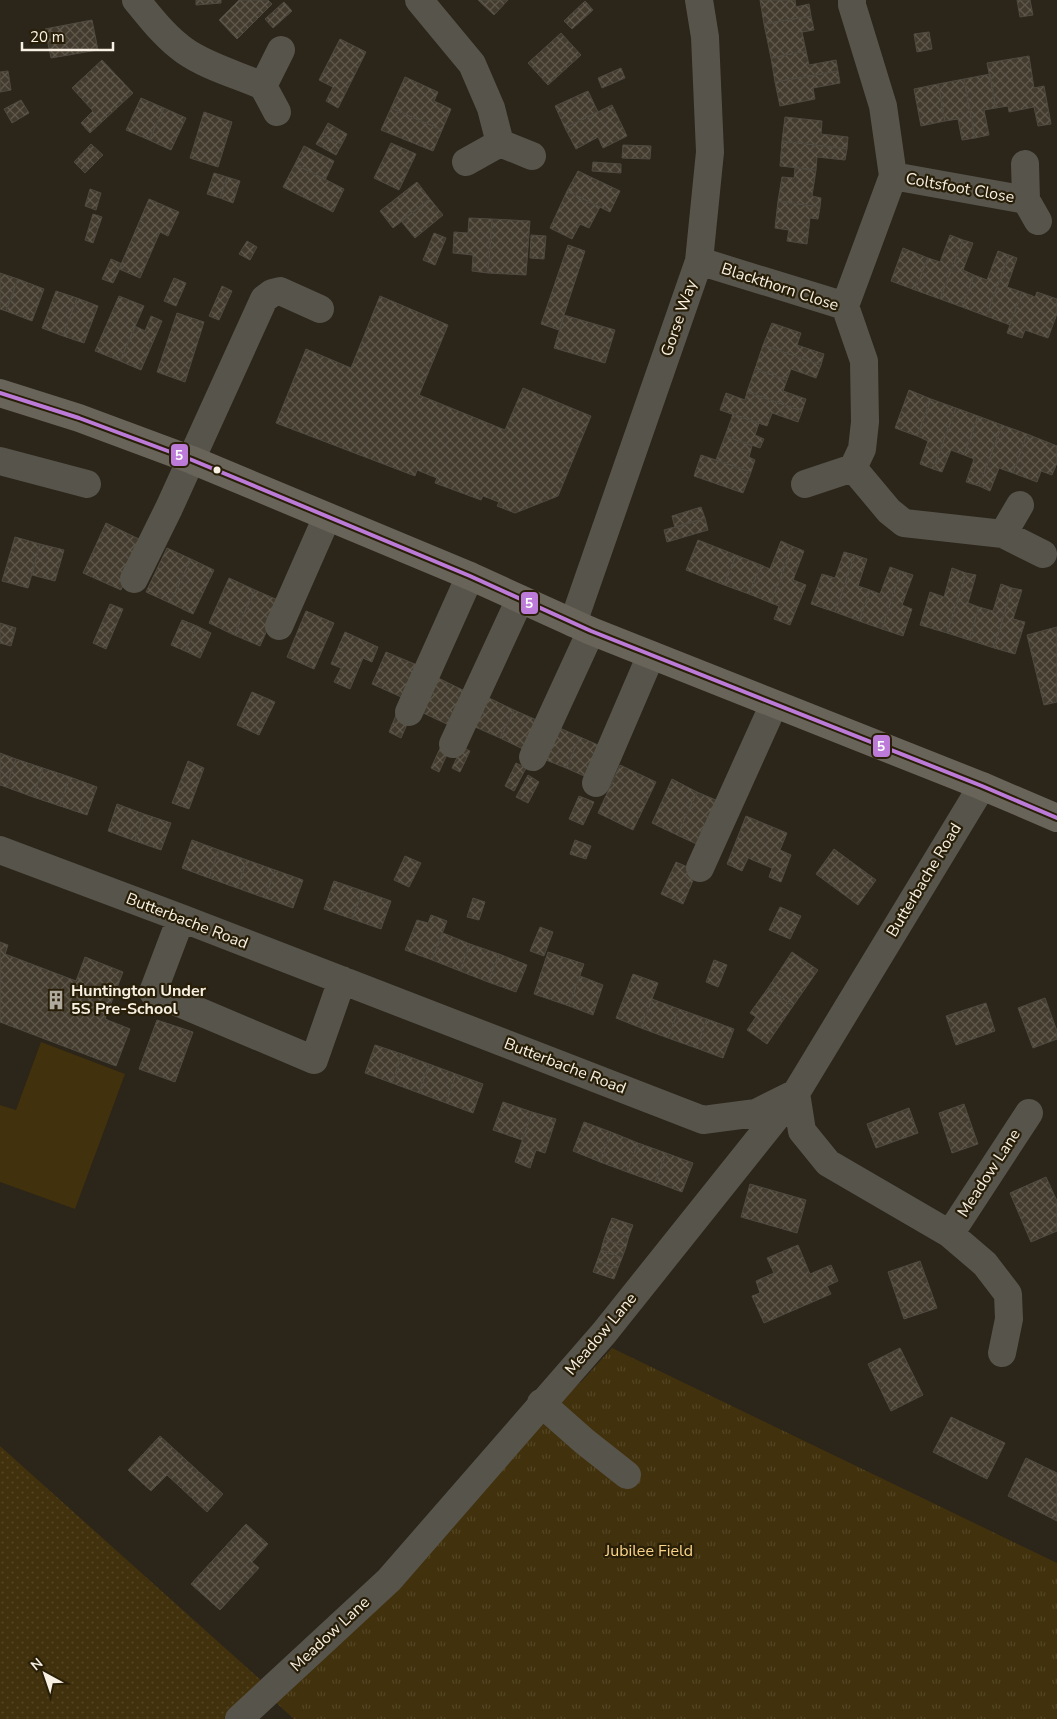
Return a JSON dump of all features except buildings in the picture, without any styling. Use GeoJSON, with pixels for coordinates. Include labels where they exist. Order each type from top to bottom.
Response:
{"type":"FeatureCollection","features":[{"type":"Feature","properties":{"kind":"main road"},"geometry":{"type":"LineString","coordinates":[[0,393],[78,418],[192,460],[327,518],[470,576],[582,627],[982,786],[1057,818]]}},
{"type":"Feature","properties":{"kind":"street"},"geometry":{"type":"LineString","coordinates":[[136,0],[159,28],[184,50],[202,61],[263,86],[277,112]]}},
{"type":"Feature","properties":{"kind":"street"},"geometry":{"type":"LineString","coordinates":[[419,0],[472,64],[491,108],[500,143]]}},
{"type":"Feature","properties":{"kind":"street","name":"Gorse Way"},"geometry":{"type":"LineString","coordinates":[[533,757],[582,627],[699,261],[710,152],[705,37],[699,0]]}},
{"type":"Feature","properties":{"kind":"street"},"geometry":{"type":"LineString","coordinates":[[845,306],[893,176],[883,106],[852,0]]}},
{"type":"Feature","properties":{"kind":"street"},"geometry":{"type":"LineString","coordinates":[[263,86],[282,50]]}},
{"type":"Feature","properties":{"kind":"street"},"geometry":{"type":"LineString","coordinates":[[500,143],[532,156]]}},
{"type":"Feature","properties":{"kind":"street"},"geometry":{"type":"LineString","coordinates":[[466,162],[500,143]]}},
{"type":"Feature","properties":{"kind":"street","name":"Coltsfoot Close"},"geometry":{"type":"LineString","coordinates":[[893,176],[1032,210],[1025,164]]}},
{"type":"Feature","properties":{"kind":"street","name":"Blackthorn Close"},"geometry":{"type":"LineString","coordinates":[[699,261],[845,306],[864,361],[865,422],[862,449],[853,468]]}},
{"type":"Feature","properties":{"kind":"street"},"geometry":{"type":"LineString","coordinates":[[134,579],[192,460],[264,299],[272,293],[280,291],[320,309]]}},
{"type":"Feature","properties":{"kind":"street"},"geometry":{"type":"LineString","coordinates":[[0,461],[87,484]]}},
{"type":"Feature","properties":{"kind":"street"},"geometry":{"type":"LineString","coordinates":[[805,484],[853,468],[889,511],[904,523],[1003,534],[1043,554]]}},
{"type":"Feature","properties":{"kind":"street"},"geometry":{"type":"LineString","coordinates":[[1003,534],[1020,505]]}},
{"type":"Feature","properties":{"kind":"street"},"geometry":{"type":"LineString","coordinates":[[278,626],[327,518]]}},
{"type":"Feature","properties":{"kind":"street"},"geometry":{"type":"LineString","coordinates":[[409,712],[470,576]]}},
{"type":"Feature","properties":{"kind":"street"},"geometry":{"type":"LineString","coordinates":[[453,744],[520,599]]}},
{"type":"Feature","properties":{"kind":"street"},"geometry":{"type":"LineString","coordinates":[[596,783],[650,655]]}},
{"type":"Feature","properties":{"kind":"street"},"geometry":{"type":"LineString","coordinates":[[700,868],[774,704]]}},
{"type":"Feature","properties":{"kind":"street","name":"Butterbache Road"},"geometry":{"type":"LineString","coordinates":[[0,850],[703,1120],[756,1113],[796,1093],[982,786]]}},
{"type":"Feature","properties":{"kind":"street"},"geometry":{"type":"LineString","coordinates":[[181,918],[152,992],[314,1060],[342,980]]}},
{"type":"Feature","properties":{"kind":"street","name":"Meadow Lane"},"geometry":{"type":"LineString","coordinates":[[796,1093],[802,1131],[828,1163],[950,1234],[985,1264],[1008,1294],[1009,1319],[1002,1353]]}},
{"type":"Feature","properties":{"kind":"street","name":"Meadow Lane"},"geometry":{"type":"LineString","coordinates":[[239,1719],[389,1580],[541,1403],[604,1333],[796,1093]]}},
{"type":"Feature","properties":{"kind":"street","name":"Meadow Lane"},"geometry":{"type":"LineString","coordinates":[[950,1234],[1029,1113]]}},
{"type":"Feature","properties":{"kind":"street"},"geometry":{"type":"LineString","coordinates":[[541,1403],[584,1441],[627,1475]]}},
{"type":"Feature","properties":{"kind":"green space"},"geometry":{"type":"Polygon","coordinates":[[[41,1042],[125,1074],[75,1209],[0,1182],[0,1105],[16,1110],[41,1042]]]}},
{"type":"Feature","properties":{"kind":"green space","name":"Jubilee Field"},"geometry":{"type":"Polygon","coordinates":[[[612,1348],[1057,1563],[1057,1719],[294,1719],[273,1700],[544,1415],[581,1382],[612,1348]]]}},
{"type":"Feature","properties":{"kind":"green space"},"geometry":{"type":"Polygon","coordinates":[[[0,1446],[263,1682],[224,1719],[0,1719],[0,1446]]]}},
{"type":"Feature","properties":{"kind":"transit line","name":"5"},"geometry":{"type":"LineString","coordinates":[[0,393],[79,418],[192,460],[470,576],[591,631],[982,786],[1057,818]]}},
{"type":"Feature","properties":{"kind":"place","name":"Huntington Under 5S Pre-School"},"geometry":{"type":"Point","coordinates":[56,1000]}}]}
